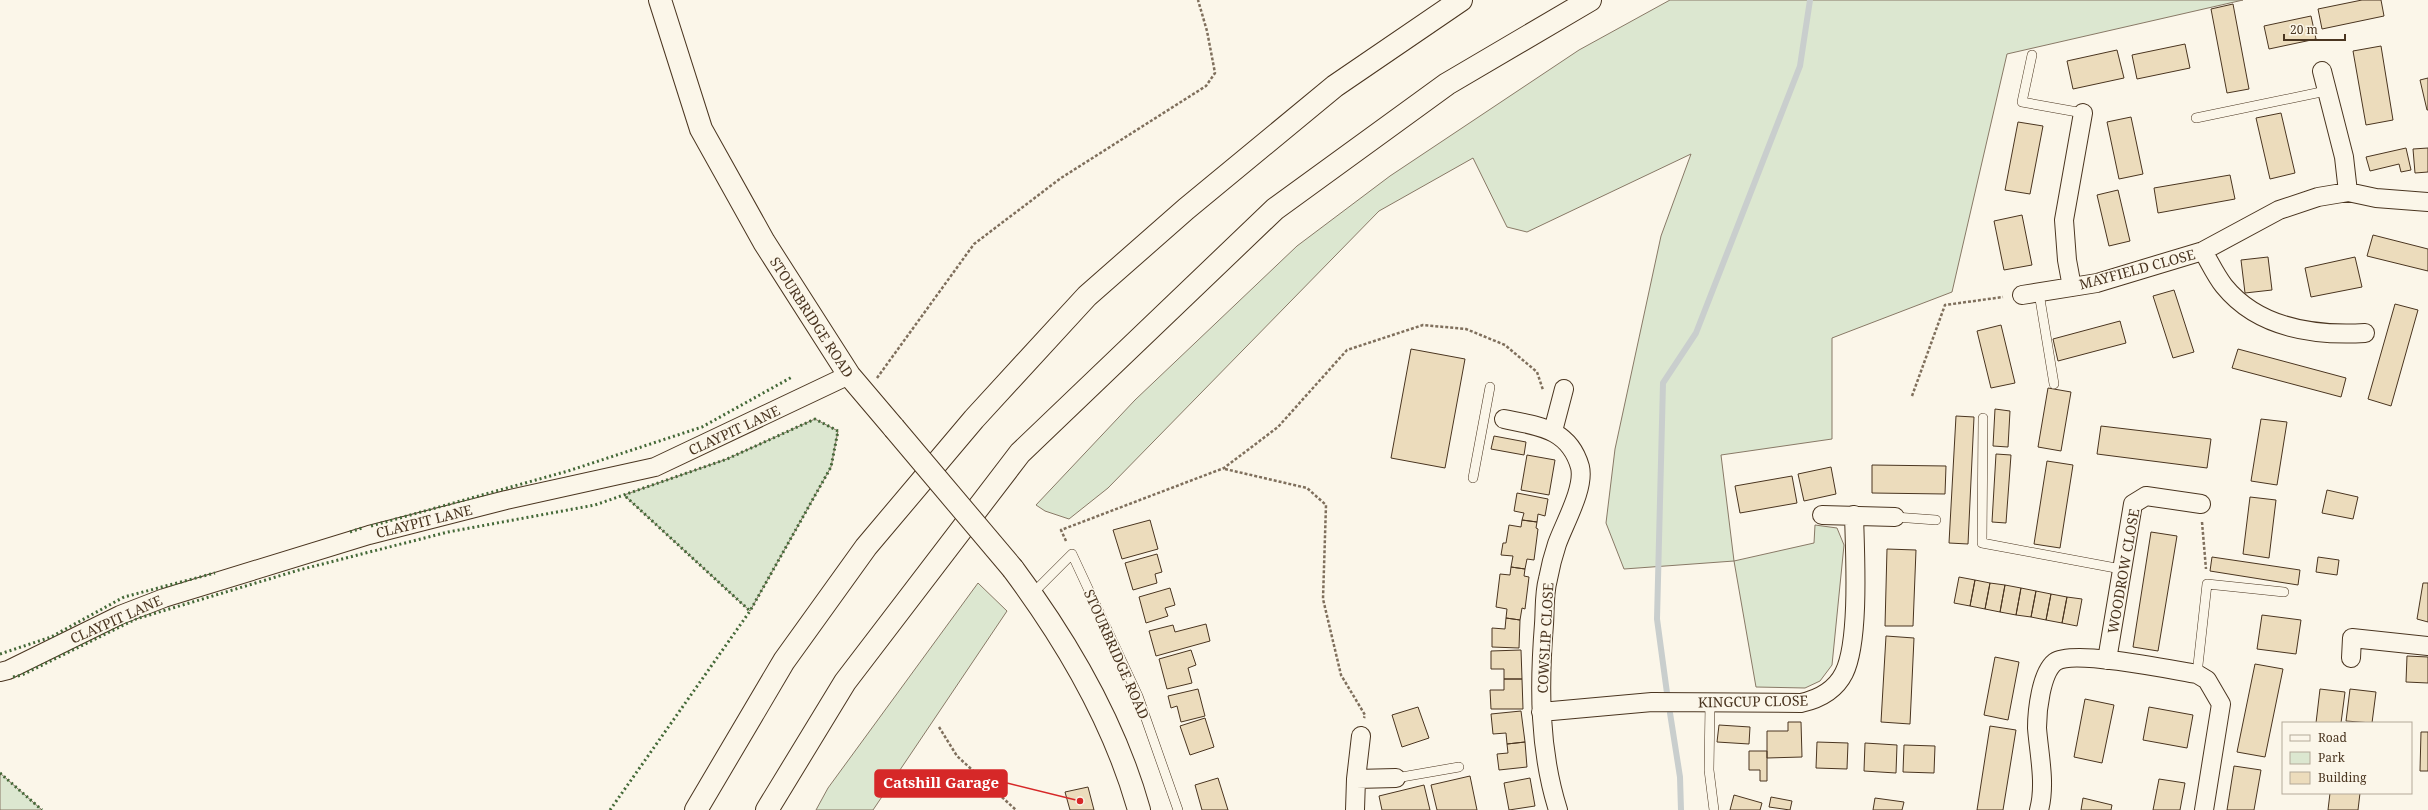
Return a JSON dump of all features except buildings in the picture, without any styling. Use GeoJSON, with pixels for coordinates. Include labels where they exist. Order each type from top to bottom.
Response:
{"type":"FeatureCollection","features":[{"type":"Feature","properties":{"kind":"main road","name":"STOURBRIDGE ROAD"},"geometry":{"type":"LineString","coordinates":[[660,0],[701,129],[764,242],[849,375],[1013,569],[1032,594],[1102,710],[1132,786],[1139,810]]}},
{"type":"Feature","properties":{"kind":"main road"},"geometry":{"type":"LineString","coordinates":[[696,810],[784,661],[866,547],[974,419],[1087,296],[1186,209],[1335,86],[1461,0]]}},
{"type":"Feature","properties":{"kind":"main road"},"geometry":{"type":"LineString","coordinates":[[767,810],[845,682],[1020,453],[1275,209],[1447,84],[1590,0]]}},
{"type":"Feature","properties":{"kind":"street"},"geometry":{"type":"LineString","coordinates":[[2322,71],[2344,157],[2348,192]]}},
{"type":"Feature","properties":{"kind":"street","name":"MAYFIELD CLOSE"},"geometry":{"type":"LineString","coordinates":[[2072,287],[2067,260],[2064,220],[2083,113]]}},
{"type":"Feature","properties":{"kind":"street","name":"MAYFIELD CLOSE"},"geometry":{"type":"LineString","coordinates":[[2031,294],[2097,283],[2203,252],[2296,203],[2348,192],[2376,198],[2428,202]]}},
{"type":"Feature","properties":{"kind":"street","name":"MAYFIELD CLOSE"},"geometry":{"type":"LineString","coordinates":[[2203,252],[2224,286],[2251,310],[2279,325],[2307,332],[2338,335],[2365,333]]}},
{"type":"Feature","properties":{"kind":"street","name":"CLAYPIT LANE"},"geometry":{"type":"LineString","coordinates":[[0,672],[8,670],[120,615],[164,598],[369,535],[506,500],[655,467],[849,375]]}},
{"type":"Feature","properties":{"kind":"street"},"geometry":{"type":"LineString","coordinates":[[1504,419],[1553,431],[1564,390]]}},
{"type":"Feature","properties":{"kind":"street","name":"COWSLIP CLOSE"},"geometry":{"type":"LineString","coordinates":[[1553,431],[1573,451],[1580,468],[1578,492],[1557,545],[1547,581],[1541,664],[1541,712],[1548,767],[1558,810]]}},
{"type":"Feature","properties":{"kind":"street","name":"WOODROW CLOSE"},"geometry":{"type":"LineString","coordinates":[[2107,660],[2133,504],[2146,496],[2201,504]]}},
{"type":"Feature","properties":{"kind":"street"},"geometry":{"type":"LineString","coordinates":[[1822,515],[1895,517]]}},
{"type":"Feature","properties":{"kind":"street","name":"KINGCUP CLOSE"},"geometry":{"type":"LineString","coordinates":[[1541,712],[1652,702],[1710,704],[1800,703],[1821,697],[1836,684],[1846,666],[1852,641],[1854,515]]}},
{"type":"Feature","properties":{"kind":"street"},"geometry":{"type":"LineString","coordinates":[[2351,658],[2352,638],[2428,646]]}},
{"type":"Feature","properties":{"kind":"street"},"geometry":{"type":"LineString","coordinates":[[2039,810],[2041,766],[2037,727],[2038,704],[2048,670],[2056,662],[2067,658],[2107,660],[2197,674],[2206,680],[2221,704],[2204,810]]}},
{"type":"Feature","properties":{"kind":"street"},"geometry":{"type":"LineString","coordinates":[[1355,810],[1356,779],[1361,736]]}},
{"type":"Feature","properties":{"kind":"street"},"geometry":{"type":"LineString","coordinates":[[1356,779],[1396,778]]}},
{"type":"Feature","properties":{"kind":"lane"},"geometry":{"type":"LineString","coordinates":[[2032,55],[2022,102],[2083,113]]}},
{"type":"Feature","properties":{"kind":"lane"},"geometry":{"type":"LineString","coordinates":[[2196,118],[2326,91]]}},
{"type":"Feature","properties":{"kind":"lane"},"geometry":{"type":"LineString","coordinates":[[2031,294],[2054,384]]}},
{"type":"Feature","properties":{"kind":"lane"},"geometry":{"type":"LineString","coordinates":[[1473,478],[1490,387]]}},
{"type":"Feature","properties":{"kind":"lane"},"geometry":{"type":"LineString","coordinates":[[1485,416],[1504,419]]}},
{"type":"Feature","properties":{"kind":"lane"},"geometry":{"type":"LineString","coordinates":[[1982,418],[1982,543],[2122,569]]}},
{"type":"Feature","properties":{"kind":"lane"},"geometry":{"type":"LineString","coordinates":[[1895,517],[1936,520]]}},
{"type":"Feature","properties":{"kind":"lane"},"geometry":{"type":"LineString","coordinates":[[1032,594],[1072,554]]}},
{"type":"Feature","properties":{"kind":"lane","name":"STOURBRIDGE ROAD"},"geometry":{"type":"LineString","coordinates":[[1072,554],[1138,696],[1178,810]]}},
{"type":"Feature","properties":{"kind":"lane"},"geometry":{"type":"LineString","coordinates":[[2197,674],[2207,584],[2284,592]]}},
{"type":"Feature","properties":{"kind":"lane"},"geometry":{"type":"LineString","coordinates":[[1710,704],[1709,770],[1714,810]]}},
{"type":"Feature","properties":{"kind":"lane"},"geometry":{"type":"LineString","coordinates":[[1396,778],[1458,767]]}},
{"type":"Feature","properties":{"kind":"path"},"geometry":{"type":"LineString","coordinates":[[865,394],[974,244],[1061,178],[1206,86],[1214,73],[1207,31],[1198,0]]}},
{"type":"Feature","properties":{"kind":"path"},"geometry":{"type":"LineString","coordinates":[[1912,396],[1945,305],[2031,294]]}},
{"type":"Feature","properties":{"kind":"path"},"geometry":{"type":"LineString","coordinates":[[1072,554],[1061,530],[1224,468],[1278,427],[1347,350],[1423,325],[1466,329],[1505,344],[1537,372],[1549,406],[1558,412]]}},
{"type":"Feature","properties":{"kind":"path"},"geometry":{"type":"LineString","coordinates":[[1224,468],[1307,488],[1326,505],[1324,599],[1342,674],[1365,715],[1361,736]]}},
{"type":"Feature","properties":{"kind":"path"},"geometry":{"type":"LineString","coordinates":[[2201,504],[2207,584]]}},
{"type":"Feature","properties":{"kind":"path"},"geometry":{"type":"LineString","coordinates":[[939,727],[957,756],[1016,810]]}},
{"type":"Feature","properties":{"kind":"green space"},"geometry":{"type":"Polygon","coordinates":[[[1670,0],[2243,0],[2007,54],[1952,292],[1832,338],[1832,439],[1721,455],[1734,561],[1624,569],[1606,523],[1615,449],[1661,236],[1691,154],[1527,232],[1507,227],[1473,158],[1379,211],[1108,488],[1069,519],[1045,511],[1036,505],[1135,400],[1297,246],[1390,176],[1579,50],[1670,0]]]}},
{"type":"Feature","properties":{"kind":"green space"},"geometry":{"type":"Polygon","coordinates":[[[815,419],[838,431],[831,467],[750,611],[624,495],[727,459],[815,419]]]}},
{"type":"Feature","properties":{"kind":"green space"},"geometry":{"type":"Polygon","coordinates":[[[1815,525],[1837,528],[1844,545],[1832,665],[1820,681],[1805,688],[1756,687],[1734,561],[1814,543],[1815,525]]]}},
{"type":"Feature","properties":{"kind":"green space"},"geometry":{"type":"Polygon","coordinates":[[[978,583],[1007,611],[873,810],[816,810],[828,788],[978,583]]]}},
{"type":"Feature","properties":{"kind":"green space"},"geometry":{"type":"Polygon","coordinates":[[[0,773],[42,810],[0,810],[0,773]]]}},
{"type":"Feature","properties":{"kind":"waterway"},"geometry":{"type":"LineString","coordinates":[[1667,693],[1657,619],[1663,383],[1696,333],[1800,66],[1810,0]]}},
{"type":"Feature","properties":{"kind":"waterway"},"geometry":{"type":"LineString","coordinates":[[1670,713],[1680,777],[1681,810]]}},
{"type":"Feature","properties":{"kind":"hedge"},"geometry":{"type":"LineString","coordinates":[[371,526],[568,471],[702,427],[792,377]]}},
{"type":"Feature","properties":{"kind":"hedge"},"geometry":{"type":"LineString","coordinates":[[13,677],[22,675],[136,619],[299,570],[448,532],[595,505],[727,459],[815,419],[838,431],[831,467],[750,611]]}},
{"type":"Feature","properties":{"kind":"hedge"},"geometry":{"type":"LineString","coordinates":[[610,810],[750,611],[624,495]]}},
{"type":"Feature","properties":{"kind":"hedge"},"geometry":{"type":"LineString","coordinates":[[350,532],[362,528]]}},
{"type":"Feature","properties":{"kind":"hedge"},"geometry":{"type":"LineString","coordinates":[[0,654],[51,637],[124,597],[215,573]]}},
{"type":"Feature","properties":{"kind":"hedge"},"geometry":{"type":"LineString","coordinates":[[0,773],[42,810]]}},
{"type":"Feature","properties":{"kind":"place","name":"Catshill Garage"},"geometry":{"type":"Point","coordinates":[1080,801]}}]}
